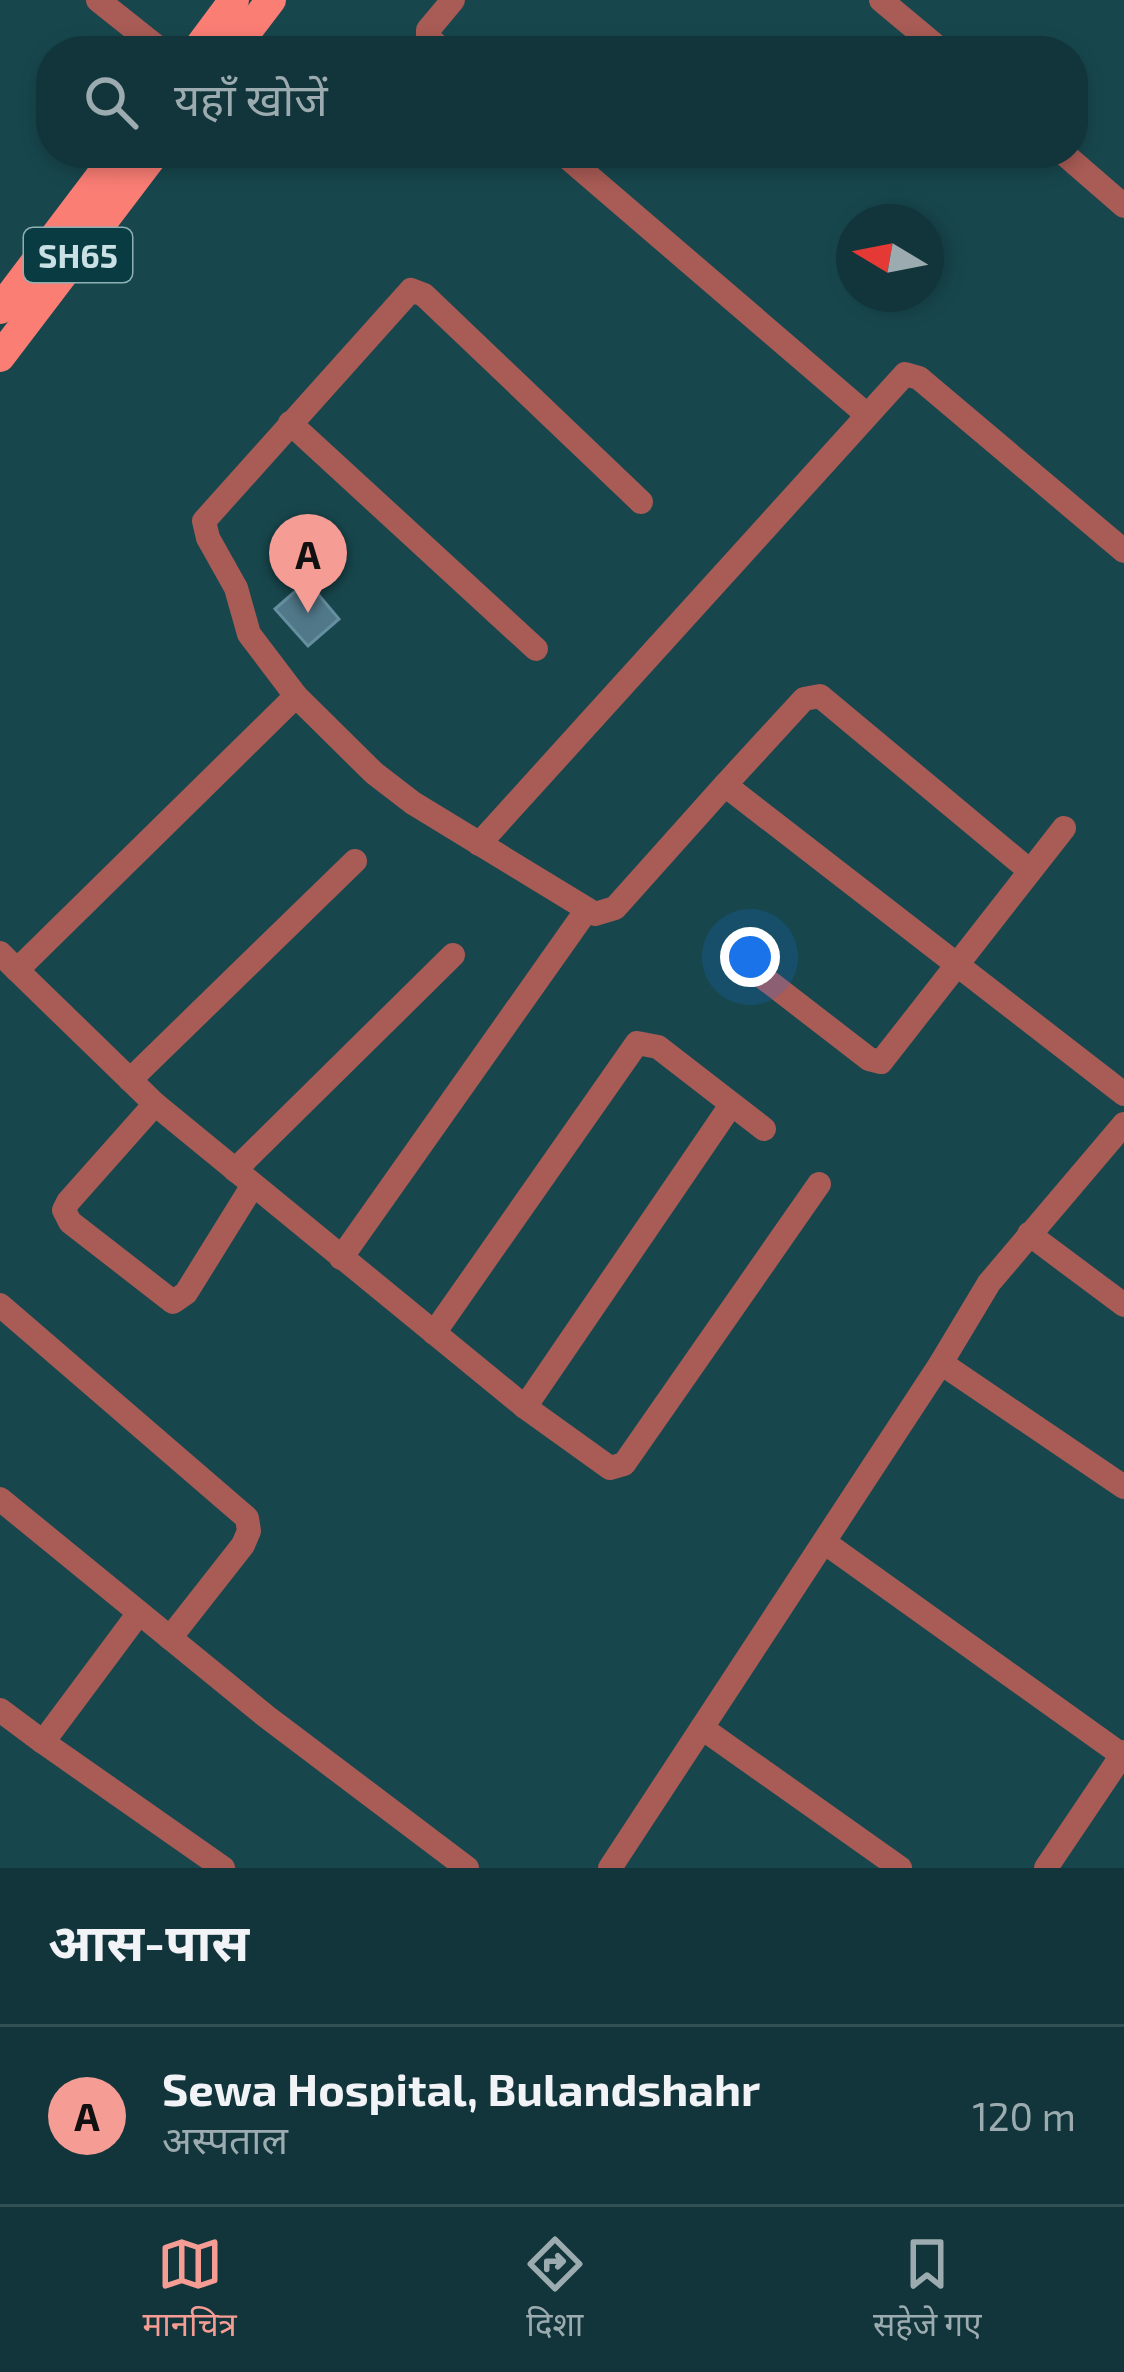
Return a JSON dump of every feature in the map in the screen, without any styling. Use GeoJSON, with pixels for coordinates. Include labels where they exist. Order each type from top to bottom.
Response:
{"type":"FeatureCollection","features":[{"type":"Feature","properties":{"kind":"main road"},"geometry":{"type":"LineString","coordinates":[[207,36],[234,0]]}},
{"type":"Feature","properties":{"kind":"main road"},"geometry":{"type":"LineString","coordinates":[[243,36],[271,0]]}},
{"type":"Feature","properties":{"kind":"main road","name":"SH65"},"geometry":{"type":"LineString","coordinates":[[0,309],[107,168]]}},
{"type":"Feature","properties":{"kind":"main road","name":"SH65"},"geometry":{"type":"LineString","coordinates":[[0,357],[144,168]]}},
{"type":"Feature","properties":{"kind":"street"},"geometry":{"type":"LineString","coordinates":[[428,36],[453,0]]}},
{"type":"Feature","properties":{"kind":"street"},"geometry":{"type":"LineString","coordinates":[[881,0],[925,36]]}},
{"type":"Feature","properties":{"kind":"street"},"geometry":{"type":"LineString","coordinates":[[103,2],[144,36]]}},
{"type":"Feature","properties":{"kind":"street"},"geometry":{"type":"LineString","coordinates":[[579,168],[866,414]]}},
{"type":"Feature","properties":{"kind":"street"},"geometry":{"type":"LineString","coordinates":[[1080,168],[1124,206]]}},
{"type":"Feature","properties":{"kind":"street"},"geometry":{"type":"LineString","coordinates":[[641,502],[416,290],[405,296],[209,513],[204,530],[227,566],[249,634],[296,696],[374,773],[586,911],[606,914],[615,908],[804,699],[820,696],[1030,871]]}},
{"type":"Feature","properties":{"kind":"street"},"geometry":{"type":"LineString","coordinates":[[479,844],[899,377],[912,374],[1124,551]]}},
{"type":"Feature","properties":{"kind":"street"},"geometry":{"type":"LineString","coordinates":[[290,423],[536,649]]}},
{"type":"Feature","properties":{"kind":"street"},"geometry":{"type":"LineString","coordinates":[[296,696],[8,962],[155,1104],[525,1407],[602,1464],[618,1468],[819,1184]]}},
{"type":"Feature","properties":{"kind":"street"},"geometry":{"type":"LineString","coordinates":[[725,785],[1124,1094]]}},
{"type":"Feature","properties":{"kind":"street"},"geometry":{"type":"LineString","coordinates":[[742,961],[875,1063],[886,1057],[960,965],[1064,828]]}},
{"type":"Feature","properties":{"kind":"street"},"geometry":{"type":"LineString","coordinates":[[130,1079],[355,861]]}},
{"type":"Feature","properties":{"kind":"street"},"geometry":{"type":"LineString","coordinates":[[341,1258],[586,911]]}},
{"type":"Feature","properties":{"kind":"street"},"geometry":{"type":"LineString","coordinates":[[155,1104],[64,1210],[70,1222],[173,1302],[186,1293],[244,1177],[453,955]]}},
{"type":"Feature","properties":{"kind":"street"},"geometry":{"type":"LineString","coordinates":[[434,1333],[637,1042],[658,1047],[764,1129]]}},
{"type":"Feature","properties":{"kind":"street"},"geometry":{"type":"LineString","coordinates":[[525,1407],[731,1105]]}},
{"type":"Feature","properties":{"kind":"street"},"geometry":{"type":"LineString","coordinates":[[610,1868],[989,1283],[1124,1124]]}},
{"type":"Feature","properties":{"kind":"street"},"geometry":{"type":"LineString","coordinates":[[1029,1234],[1124,1305]]}},
{"type":"Feature","properties":{"kind":"street"},"geometry":{"type":"LineString","coordinates":[[0,1305],[247,1518],[249,1531],[243,1545],[170,1638]]}},
{"type":"Feature","properties":{"kind":"street"},"geometry":{"type":"LineString","coordinates":[[941,1363],[1124,1487]]}},
{"type":"Feature","properties":{"kind":"street"},"geometry":{"type":"LineString","coordinates":[[0,1499],[267,1717],[467,1868]]}},
{"type":"Feature","properties":{"kind":"street"},"geometry":{"type":"LineString","coordinates":[[824,1542],[1123,1753],[1046,1868]]}},
{"type":"Feature","properties":{"kind":"street"},"geometry":{"type":"LineString","coordinates":[[43,1742],[140,1613]]}},
{"type":"Feature","properties":{"kind":"street"},"geometry":{"type":"LineString","coordinates":[[0,1710],[223,1868]]}},
{"type":"Feature","properties":{"kind":"street"},"geometry":{"type":"LineString","coordinates":[[702,1728],[901,1868]]}},
{"type":"Feature","properties":{"kind":"building"},"geometry":{"type":"Polygon","coordinates":[[[307,581],[339,619],[308,646],[275,609],[307,581]]]}},
{"type":"Feature","properties":{"kind":"place","name":"Sewa Hospital, Bulandshahr"},"geometry":{"type":"Point","coordinates":[308,613]}}]}
